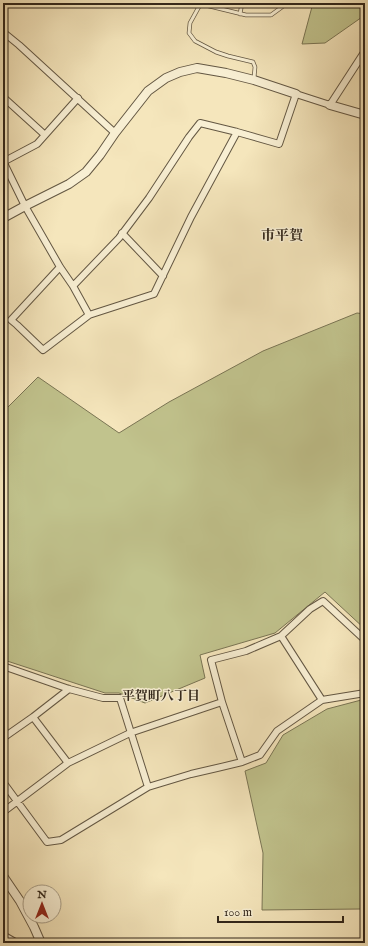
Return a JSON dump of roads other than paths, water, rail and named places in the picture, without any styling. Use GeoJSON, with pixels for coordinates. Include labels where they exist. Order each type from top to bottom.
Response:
{"type":"FeatureCollection","features":[{"type":"Feature","properties":{"kind":"street"},"geometry":{"type":"LineString","coordinates":[[3,32],[115,132]]}},
{"type":"Feature","properties":{"kind":"street"},"geometry":{"type":"LineString","coordinates":[[330,105],[365,51]]}},
{"type":"Feature","properties":{"kind":"street"},"geometry":{"type":"LineString","coordinates":[[3,218],[69,184],[86,172],[100,155],[115,132],[148,91],[166,78],[180,72],[197,68],[226,73],[254,80],[365,115]]}},
{"type":"Feature","properties":{"kind":"street"},"geometry":{"type":"LineString","coordinates":[[73,286],[122,233],[149,198],[189,137],[200,123],[279,144],[296,94]]}},
{"type":"Feature","properties":{"kind":"street"},"geometry":{"type":"LineString","coordinates":[[3,97],[45,135]]}},
{"type":"Feature","properties":{"kind":"street"},"geometry":{"type":"LineString","coordinates":[[78,98],[36,144],[3,162],[25,206],[89,315]]}},
{"type":"Feature","properties":{"kind":"street"},"geometry":{"type":"LineString","coordinates":[[60,267],[11,320],[43,350],[89,315],[154,294],[191,217],[237,132]]}},
{"type":"Feature","properties":{"kind":"street"},"geometry":{"type":"LineString","coordinates":[[122,233],[163,276]]}},
{"type":"Feature","properties":{"kind":"street"},"geometry":{"type":"LineString","coordinates":[[242,762],[222,702],[211,660],[246,651],[282,636],[310,609],[323,601],[365,640]]}},
{"type":"Feature","properties":{"kind":"street"},"geometry":{"type":"LineString","coordinates":[[282,636],[322,700]]}},
{"type":"Feature","properties":{"kind":"street"},"geometry":{"type":"LineString","coordinates":[[3,666],[69,689],[103,698],[120,698],[148,787]]}},
{"type":"Feature","properties":{"kind":"street"},"geometry":{"type":"LineString","coordinates":[[3,738],[69,689]]}},
{"type":"Feature","properties":{"kind":"street"},"geometry":{"type":"LineString","coordinates":[[3,782],[47,842],[61,840],[148,787],[191,774],[242,762],[260,755],[277,730],[322,700],[365,693]]}},
{"type":"Feature","properties":{"kind":"street"},"geometry":{"type":"LineString","coordinates":[[3,812],[68,764],[130,733],[222,702]]}},
{"type":"Feature","properties":{"kind":"street"},"geometry":{"type":"LineString","coordinates":[[33,717],[68,764]]}},
{"type":"Feature","properties":{"kind":"street"},"geometry":{"type":"LineString","coordinates":[[3,876],[20,901],[41,943]]}},
{"type":"Feature","properties":{"kind":"street"},"geometry":{"type":"LineString","coordinates":[[3,935],[18,943]]}},
{"type":"Feature","properties":{"kind":"lane"},"geometry":{"type":"LineString","coordinates":[[240,14],[242,3]]}},
{"type":"Feature","properties":{"kind":"lane"},"geometry":{"type":"LineString","coordinates":[[254,80],[255,66],[253,62],[216,52],[195,41],[189,33],[190,23],[201,4],[246,15],[271,15],[282,7],[282,3]]}},
{"type":"Feature","properties":{"kind":"district","name":"市平賀"},"geometry":{"type":"Point","coordinates":[282,235]}},
{"type":"Feature","properties":{"kind":"district","name":"平賀町八丁目"},"geometry":{"type":"Point","coordinates":[161,695]}}]}
